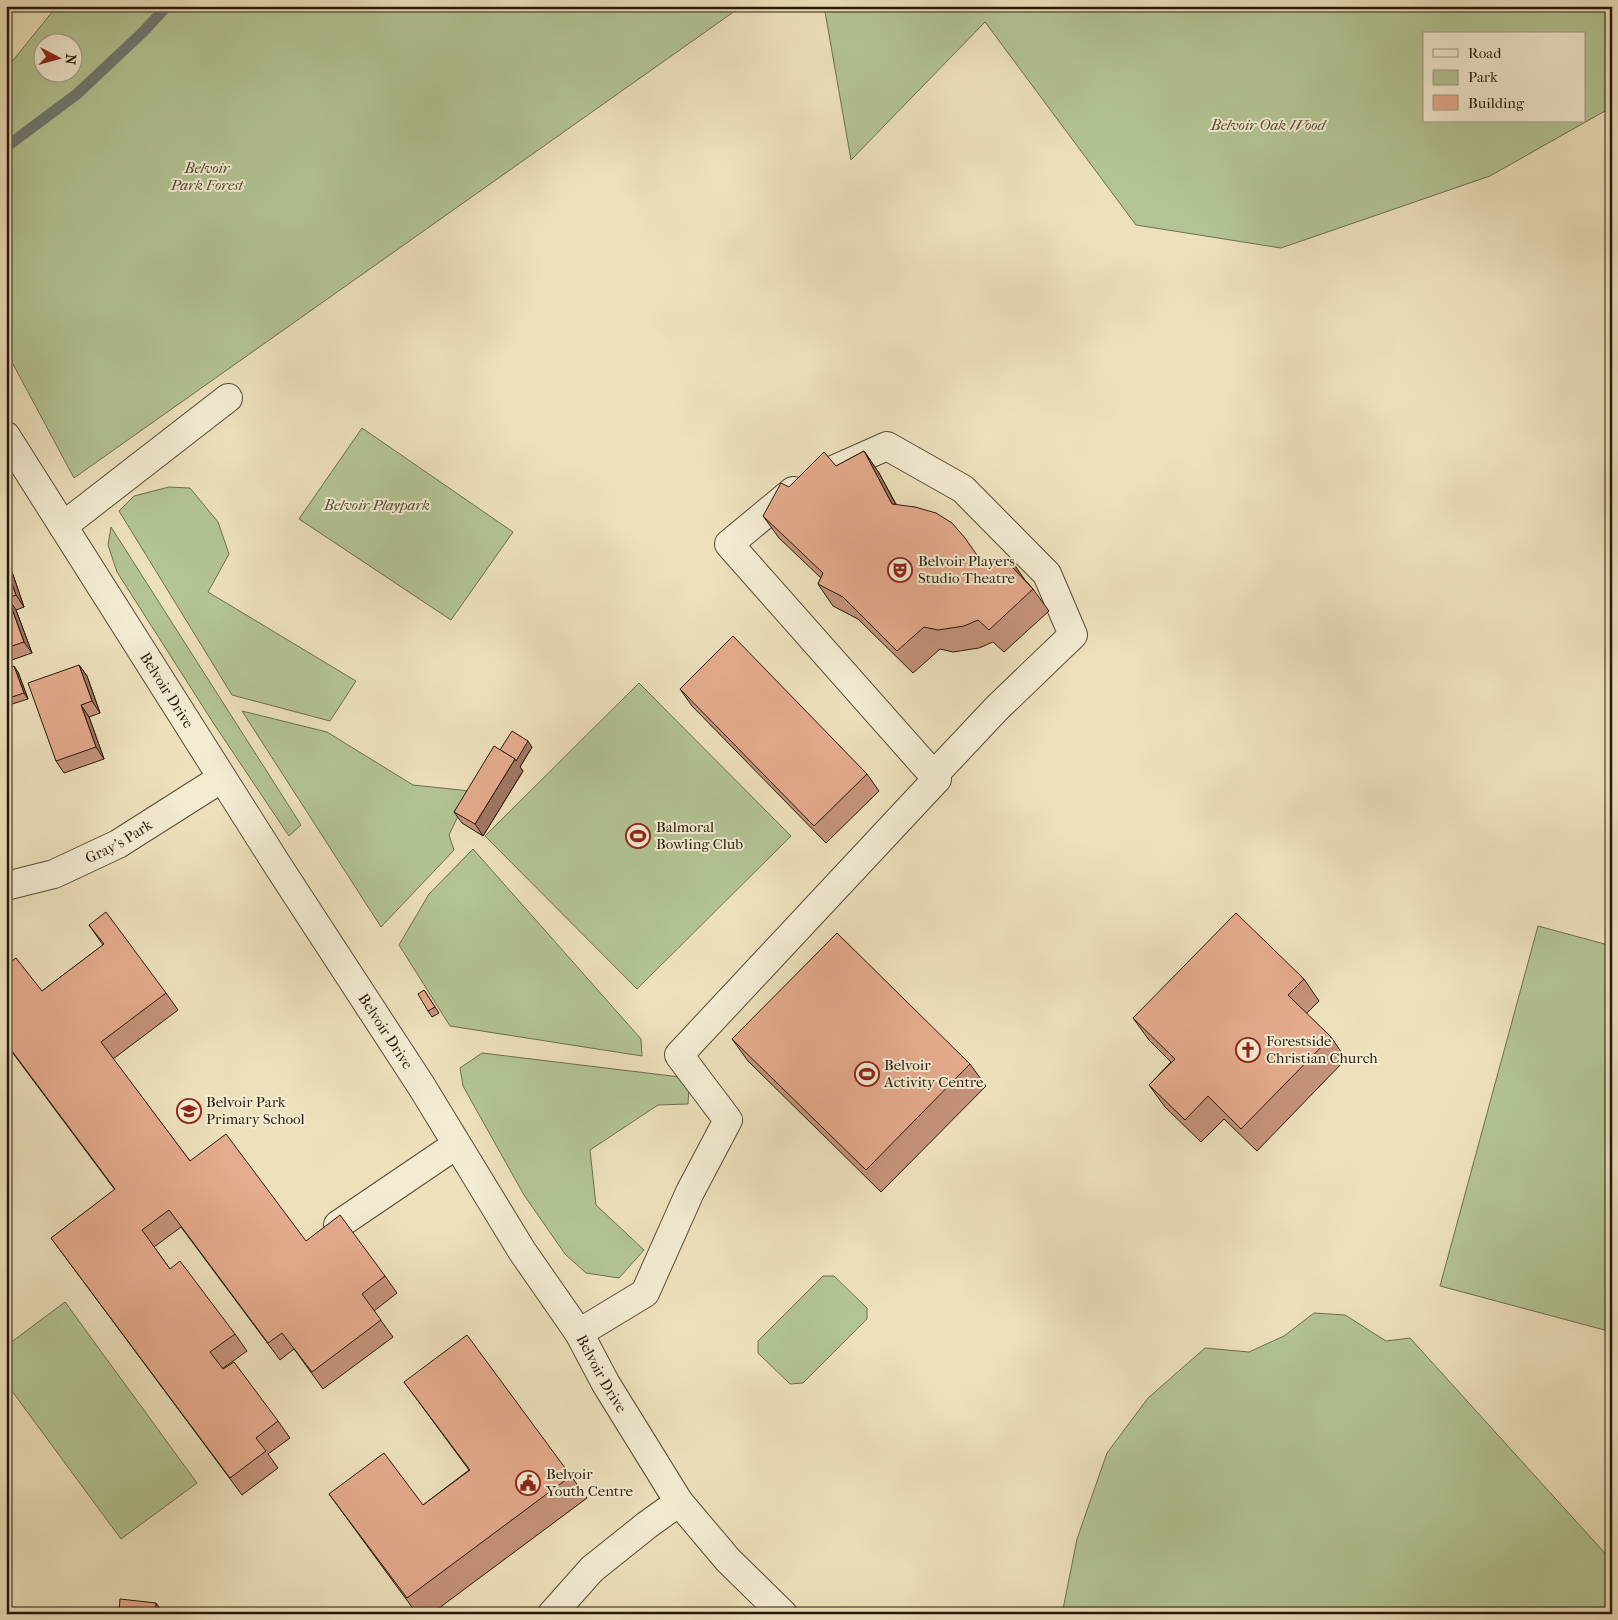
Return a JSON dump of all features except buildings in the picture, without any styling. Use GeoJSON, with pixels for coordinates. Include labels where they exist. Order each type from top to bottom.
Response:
{"type":"FeatureCollection","features":[{"type":"Feature","properties":{"kind":"street"},"geometry":{"type":"LineString","coordinates":[[63,526],[228,398]]}},
{"type":"Feature","properties":{"kind":"street","name":"Belvoir Drive"},"geometry":{"type":"LineString","coordinates":[[6,436],[278,866],[422,1087],[522,1251],[579,1333],[606,1384],[679,1502],[728,1560],[783,1614]]}},
{"type":"Feature","properties":{"kind":"street"},"geometry":{"type":"LineString","coordinates":[[579,1333],[645,1293],[690,1192],[728,1120],[678,1055],[937,779],[729,544],[801,484],[887,446],[963,489],[1047,574],[1073,635],[998,708],[934,775]]}},
{"type":"Feature","properties":{"kind":"street","name":"Gray's Park"},"geometry":{"type":"LineString","coordinates":[[6,886],[54,874],[118,844],[222,778]]}},
{"type":"Feature","properties":{"kind":"street"},"geometry":{"type":"LineString","coordinates":[[338,1225],[456,1145]]}},
{"type":"Feature","properties":{"kind":"street"},"geometry":{"type":"LineString","coordinates":[[552,1614],[592,1569],[646,1525],[679,1502]]}},
{"type":"Feature","properties":{"kind":"green space","name":"Belvoir Park Forest"},"geometry":{"type":"Polygon","coordinates":[[[57,6],[742,6],[74,478],[6,351],[6,69],[32,37],[32,82],[82,82],[82,32],[36,32],[57,6]]]}},
{"type":"Feature","properties":{"kind":"green space","name":"Belvoir Oak Wood"},"geometry":{"type":"Polygon","coordinates":[[[824,6],[1612,6],[1612,107],[1586,122],[1586,32],[1423,32],[1423,122],[1585,122],[1490,176],[1281,248],[1136,225],[985,22],[851,160],[824,6]]]}},
{"type":"Feature","properties":{"kind":"green space","name":"Belvoir Playpark"},"geometry":{"type":"Polygon","coordinates":[[[362,428],[513,532],[451,620],[299,519],[362,428]]]}},
{"type":"Feature","properties":{"kind":"green space"},"geometry":{"type":"Polygon","coordinates":[[[169,487],[190,488],[218,522],[229,554],[208,592],[356,681],[330,721],[232,695],[119,511],[134,496],[169,487]]]}},
{"type":"Feature","properties":{"kind":"green space"},"geometry":{"type":"Polygon","coordinates":[[[111,527],[301,825],[289,836],[214,724],[117,572],[108,545],[111,527]]]}},
{"type":"Feature","properties":{"kind":"green space","name":"Balmoral Bowling Club"},"geometry":{"type":"Polygon","coordinates":[[[639,683],[791,836],[637,989],[485,836],[639,683]]]}},
{"type":"Feature","properties":{"kind":"green space"},"geometry":{"type":"Polygon","coordinates":[[[242,711],[327,732],[413,785],[470,791],[449,835],[454,850],[381,927],[242,711]]]}},
{"type":"Feature","properties":{"kind":"green space"},"geometry":{"type":"Polygon","coordinates":[[[473,849],[641,1039],[642,1056],[450,1026],[399,945],[429,894],[473,849]]]}},
{"type":"Feature","properties":{"kind":"green space"},"geometry":{"type":"Polygon","coordinates":[[[1538,926],[1612,946],[1612,1332],[1440,1286],[1538,926]]]}},
{"type":"Feature","properties":{"kind":"green space"},"geometry":{"type":"Polygon","coordinates":[[[482,1053],[680,1077],[689,1088],[688,1104],[658,1105],[590,1150],[596,1205],[644,1250],[619,1278],[586,1273],[565,1254],[524,1195],[463,1086],[460,1068],[482,1053]]]}},
{"type":"Feature","properties":{"kind":"green space"},"geometry":{"type":"Polygon","coordinates":[[[823,1276],[834,1276],[867,1308],[867,1319],[803,1383],[790,1384],[758,1353],[758,1341],[823,1276]]]}},
{"type":"Feature","properties":{"kind":"green space"},"geometry":{"type":"Polygon","coordinates":[[[65,1302],[197,1483],[121,1539],[6,1383],[6,1346],[65,1302]]]}},
{"type":"Feature","properties":{"kind":"green space"},"geometry":{"type":"Polygon","coordinates":[[[1314,1313],[1345,1315],[1386,1341],[1410,1338],[1612,1561],[1612,1614],[1062,1614],[1077,1539],[1107,1453],[1148,1398],[1205,1348],[1249,1352],[1284,1336],[1314,1313]]]}},
{"type":"Feature","properties":{"kind":"waterway"},"geometry":{"type":"LineString","coordinates":[[6,147],[77,94],[143,32],[167,6]]}},
{"type":"Feature","properties":{"kind":"place","name":"Belvoir Players Studio Theatre"},"geometry":{"type":"Point","coordinates":[900,570]}},
{"type":"Feature","properties":{"kind":"place","name":"Balmoral Bowling Club"},"geometry":{"type":"Point","coordinates":[638,836]}},
{"type":"Feature","properties":{"kind":"place","name":"Forestside Christian Church"},"geometry":{"type":"Point","coordinates":[1248,1050]}},
{"type":"Feature","properties":{"kind":"place","name":"Belvoir Activity Centre"},"geometry":{"type":"Point","coordinates":[867,1074]}},
{"type":"Feature","properties":{"kind":"place","name":"Belvoir Park Primary School"},"geometry":{"type":"Point","coordinates":[189,1111]}},
{"type":"Feature","properties":{"kind":"place","name":"Belvoir Youth Centre"},"geometry":{"type":"Point","coordinates":[528,1483]}}]}
